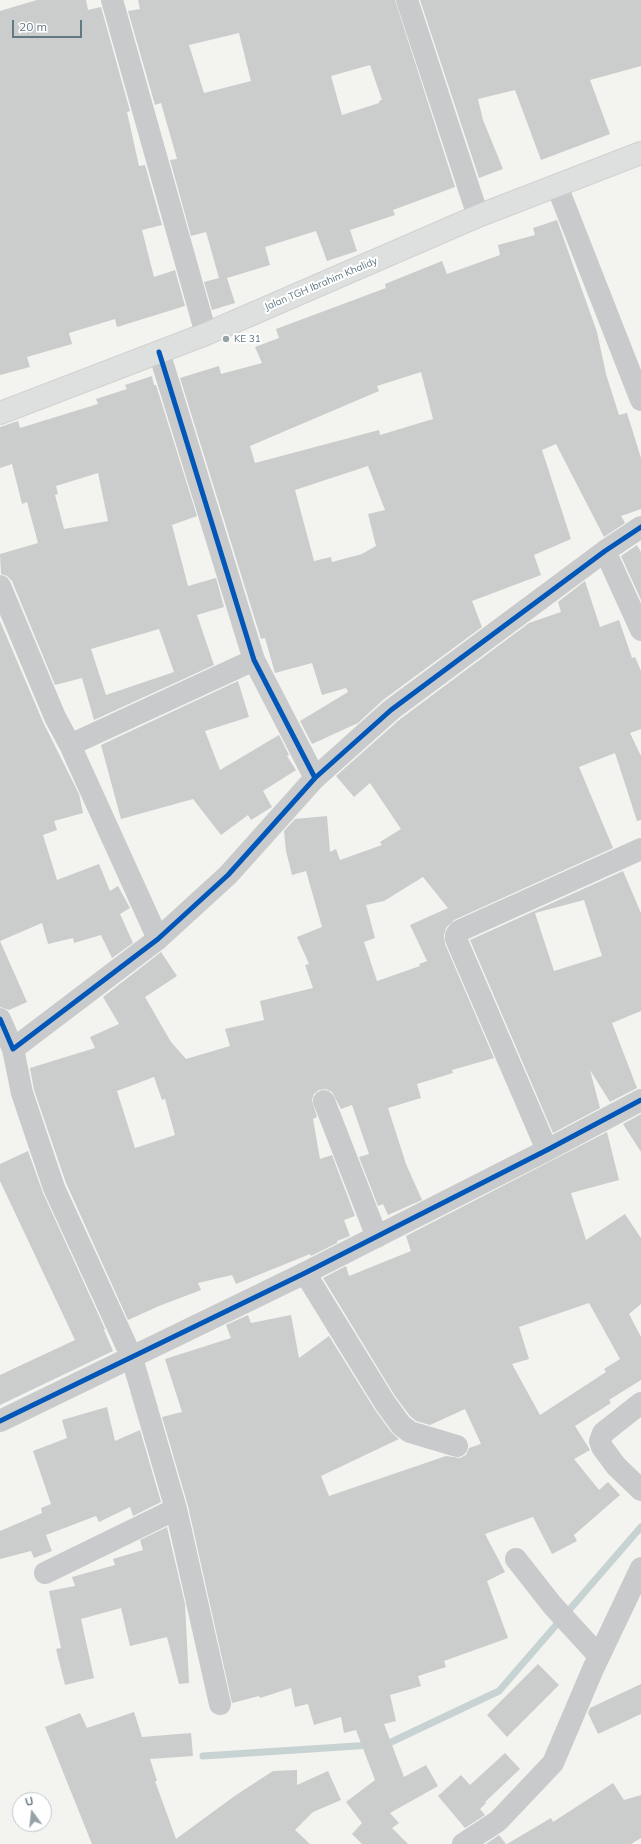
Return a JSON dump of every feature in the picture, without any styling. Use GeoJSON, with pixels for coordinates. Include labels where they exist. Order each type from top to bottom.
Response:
{"type":"FeatureCollection","features":[{"type":"Feature","properties":{"kind":"main road","name":"Jalan TGH Ibrahim Khalidy"},"geometry":{"type":"LineString","coordinates":[[0,413],[206,334],[478,216],[641,153]]}},
{"type":"Feature","properties":{"kind":"street"},"geometry":{"type":"LineString","coordinates":[[112,0],[206,334]]}},
{"type":"Feature","properties":{"kind":"street"},"geometry":{"type":"LineString","coordinates":[[407,0],[478,216]]}},
{"type":"Feature","properties":{"kind":"street"},"geometry":{"type":"LineString","coordinates":[[557,186],[641,400]]}},
{"type":"Feature","properties":{"kind":"street"},"geometry":{"type":"LineString","coordinates":[[159,352],[254,660],[315,778]]}},
{"type":"Feature","properties":{"kind":"street"},"geometry":{"type":"LineString","coordinates":[[13,1049],[158,939],[228,874],[315,778],[391,710],[605,551],[641,527]]}},
{"type":"Feature","properties":{"kind":"street"},"geometry":{"type":"LineString","coordinates":[[605,551],[641,630]]}},
{"type":"Feature","properties":{"kind":"street"},"geometry":{"type":"LineString","coordinates":[[0,586],[55,717],[70,745],[158,939]]}},
{"type":"Feature","properties":{"kind":"street"},"geometry":{"type":"LineString","coordinates":[[70,745],[254,660]]}},
{"type":"Feature","properties":{"kind":"street"},"geometry":{"type":"LineString","coordinates":[[547,1150],[456,936],[459,931],[641,849]]}},
{"type":"Feature","properties":{"kind":"street"},"geometry":{"type":"LineString","coordinates":[[0,1019],[13,1049],[22,1093],[54,1188],[132,1358],[176,1509],[220,1704]]}},
{"type":"Feature","properties":{"kind":"street"},"geometry":{"type":"LineString","coordinates":[[0,1421],[305,1273],[547,1150],[641,1100]]}},
{"type":"Feature","properties":{"kind":"street"},"geometry":{"type":"LineString","coordinates":[[324,1101],[376,1236]]}},
{"type":"Feature","properties":{"kind":"street"},"geometry":{"type":"LineString","coordinates":[[305,1273],[385,1403],[401,1425],[410,1432],[457,1446]]}},
{"type":"Feature","properties":{"kind":"street"},"geometry":{"type":"LineString","coordinates":[[641,1403],[603,1432],[600,1440],[602,1447],[616,1466],[641,1490]]}},
{"type":"Feature","properties":{"kind":"street"},"geometry":{"type":"LineString","coordinates":[[45,1573],[176,1509]]}},
{"type":"Feature","properties":{"kind":"street"},"geometry":{"type":"LineString","coordinates":[[516,1559],[553,1606],[599,1656]]}},
{"type":"Feature","properties":{"kind":"street"},"geometry":{"type":"LineString","coordinates":[[463,1844],[498,1821],[553,1763],[599,1656],[641,1568]]}},
{"type":"Feature","properties":{"kind":"building"},"geometry":{"type":"Polygon","coordinates":[[[37,0],[86,0],[88,10],[101,7],[130,111],[127,112],[139,166],[145,165],[162,225],[142,230],[154,277],[175,270],[185,306],[117,327],[115,319],[69,333],[72,344],[27,357],[30,367],[0,375],[0,11],[37,0]]]}},
{"type":"Feature","properties":{"kind":"building"},"geometry":{"type":"Polygon","coordinates":[[[138,0],[395,0],[455,187],[393,210],[395,215],[350,230],[357,251],[327,261],[316,231],[265,247],[270,265],[227,278],[235,303],[212,310],[204,282],[219,278],[206,232],[191,236],[170,160],[177,159],[161,103],[155,105],[128,11],[140,9],[138,0]],[[239,33],[189,45],[204,93],[251,81],[239,33]],[[370,65],[331,76],[342,115],[379,103],[379,101],[382,100],[370,65]]]}},
{"type":"Feature","properties":{"kind":"building"},"geometry":{"type":"Polygon","coordinates":[[[420,0],[641,0],[641,66],[590,80],[610,134],[541,160],[515,90],[478,99],[483,120],[503,169],[479,178],[420,0]]]}},
{"type":"Feature","properties":{"kind":"building"},"geometry":{"type":"Polygon","coordinates":[[[557,220],[597,332],[606,374],[619,415],[627,413],[641,458],[641,509],[621,516],[625,523],[604,537],[556,444],[542,450],[571,539],[534,555],[541,575],[472,601],[482,627],[383,700],[358,723],[312,744],[300,721],[348,692],[346,688],[322,695],[312,663],[275,673],[265,638],[261,639],[180,378],[219,366],[221,374],[262,363],[255,347],[279,338],[276,329],[386,288],[385,284],[442,261],[447,274],[500,255],[498,245],[535,235],[533,228],[557,220]],[[421,372],[377,386],[379,391],[250,446],[255,463],[379,430],[380,435],[433,419],[421,372]],[[368,466],[295,490],[314,561],[331,557],[332,562],[362,554],[376,546],[368,514],[385,510],[368,466]]]}},
{"type":"Feature","properties":{"kind":"building"},"geometry":{"type":"Polygon","coordinates":[[[152,376],[197,516],[172,525],[188,586],[216,578],[224,607],[197,615],[214,665],[94,720],[82,678],[55,685],[12,581],[7,576],[1,574],[0,554],[38,543],[27,502],[22,504],[12,464],[0,468],[0,427],[18,421],[20,428],[98,404],[96,399],[127,389],[125,385],[152,376]],[[98,473],[56,486],[58,494],[55,495],[64,529],[108,521],[98,473]],[[159,629],[91,649],[106,695],[174,672],[159,629]]]}},
{"type":"Feature","properties":{"kind":"building"},"geometry":{"type":"Polygon","coordinates":[[[637,545],[641,552],[641,600],[621,556],[637,545]]]}},
{"type":"Feature","properties":{"kind":"building"},"geometry":{"type":"Polygon","coordinates":[[[585,581],[600,627],[619,620],[632,658],[635,657],[641,671],[641,729],[630,733],[641,756],[641,820],[637,821],[615,753],[579,767],[613,848],[454,920],[446,928],[444,935],[445,944],[494,1058],[452,1070],[453,1073],[417,1084],[421,1098],[388,1108],[406,1164],[422,1200],[388,1215],[383,1204],[378,1206],[359,1157],[369,1154],[352,1105],[341,1109],[332,1092],[326,1089],[319,1090],[314,1094],[312,1100],[317,1117],[313,1119],[320,1159],[332,1155],[355,1216],[344,1220],[350,1236],[337,1241],[337,1243],[311,1256],[310,1254],[236,1284],[232,1275],[198,1283],[201,1290],[128,1320],[66,1183],[34,1090],[30,1068],[95,1048],[90,1037],[119,1024],[103,997],[161,952],[177,976],[145,997],[171,1042],[186,1059],[230,1046],[225,1029],[264,1020],[260,1001],[313,988],[305,965],[309,964],[297,937],[322,927],[306,871],[292,875],[286,851],[284,831],[295,819],[327,816],[330,852],[336,849],[340,860],[382,845],[380,842],[401,829],[370,783],[354,797],[336,776],[399,720],[529,623],[561,612],[558,602],[585,581]],[[423,877],[384,901],[366,905],[375,938],[364,942],[377,981],[420,966],[419,964],[427,961],[410,925],[448,908],[423,877]],[[154,1077],[117,1091],[135,1148],[175,1135],[165,1099],[162,1100],[154,1077]]]}},
{"type":"Feature","properties":{"kind":"building"},"geometry":{"type":"Polygon","coordinates":[[[0,621],[43,722],[79,794],[83,813],[54,821],[57,830],[43,835],[57,880],[99,864],[110,891],[118,886],[130,908],[120,914],[133,943],[112,958],[101,935],[74,943],[73,938],[48,944],[42,923],[0,941],[0,621]]]}},
{"type":"Feature","properties":{"kind":"building"},"geometry":{"type":"Polygon","coordinates":[[[238,681],[249,717],[205,731],[220,770],[279,735],[289,755],[287,756],[296,770],[263,791],[272,807],[251,820],[248,815],[221,835],[193,799],[121,819],[101,745],[238,681]]]}},
{"type":"Feature","properties":{"kind":"building"},"geometry":{"type":"Polygon","coordinates":[[[623,871],[641,913],[641,1011],[612,1023],[637,1088],[610,1102],[590,1070],[600,1108],[553,1133],[470,940],[623,871]],[[584,900],[535,913],[554,971],[602,956],[584,900]]]}},
{"type":"Feature","properties":{"kind":"building"},"geometry":{"type":"Polygon","coordinates":[[[0,941],[27,1002],[9,1010],[0,1007],[0,941]]]}},
{"type":"Feature","properties":{"kind":"building"},"geometry":{"type":"Polygon","coordinates":[[[641,1114],[641,1152],[623,1124],[641,1114]]]}},
{"type":"Feature","properties":{"kind":"building"},"geometry":{"type":"Polygon","coordinates":[[[607,1132],[619,1180],[571,1193],[586,1240],[625,1214],[641,1238],[641,1304],[629,1314],[641,1337],[641,1380],[609,1400],[611,1403],[575,1426],[590,1450],[574,1459],[599,1490],[608,1482],[620,1495],[574,1535],[577,1541],[552,1554],[533,1517],[485,1534],[505,1572],[487,1581],[508,1638],[444,1661],[446,1667],[418,1676],[421,1686],[390,1695],[396,1721],[384,1724],[404,1777],[426,1765],[438,1786],[390,1813],[399,1823],[392,1828],[408,1844],[362,1844],[352,1834],[362,1823],[346,1802],[375,1780],[356,1730],[344,1733],[341,1717],[314,1725],[308,1704],[295,1707],[291,1688],[260,1698],[259,1696],[232,1703],[188,1506],[162,1417],[182,1412],[165,1359],[231,1338],[226,1325],[248,1315],[251,1323],[291,1315],[299,1358],[329,1336],[375,1410],[391,1432],[399,1439],[321,1476],[329,1496],[446,1456],[460,1458],[466,1455],[469,1448],[481,1444],[465,1409],[430,1425],[416,1421],[410,1416],[395,1396],[323,1278],[346,1266],[349,1276],[411,1251],[406,1236],[607,1132]],[[589,1303],[519,1327],[529,1359],[512,1364],[540,1415],[606,1372],[604,1369],[620,1359],[589,1303]]]}},
{"type":"Feature","properties":{"kind":"building"},"geometry":{"type":"Polygon","coordinates":[[[28,1151],[43,1193],[105,1329],[104,1330],[113,1351],[0,1405],[0,1375],[75,1340],[0,1181],[0,1164],[28,1151]]]}},
{"type":"Feature","properties":{"kind":"building"},"geometry":{"type":"Polygon","coordinates":[[[107,1407],[115,1441],[140,1430],[161,1502],[133,1516],[130,1507],[99,1522],[96,1516],[46,1535],[52,1551],[34,1558],[31,1551],[0,1559],[0,1531],[42,1513],[41,1508],[51,1504],[33,1451],[67,1438],[62,1420],[107,1407]]]}},
{"type":"Feature","properties":{"kind":"building"},"geometry":{"type":"Polygon","coordinates":[[[167,1527],[185,1604],[189,1683],[179,1684],[167,1637],[130,1646],[121,1608],[81,1619],[94,1678],[65,1685],[56,1649],[61,1648],[49,1591],[75,1586],[72,1577],[115,1565],[113,1559],[143,1550],[140,1540],[167,1527]]]}},
{"type":"Feature","properties":{"kind":"building"},"geometry":{"type":"Polygon","coordinates":[[[538,1664],[559,1685],[507,1737],[487,1715],[538,1664]]]}},
{"type":"Feature","properties":{"kind":"building"},"geometry":{"type":"Polygon","coordinates":[[[641,1684],[641,1714],[598,1734],[588,1713],[590,1708],[641,1684]]]}},
{"type":"Feature","properties":{"kind":"building"},"geometry":{"type":"Polygon","coordinates":[[[134,1712],[142,1737],[191,1733],[193,1756],[150,1759],[157,1781],[155,1781],[176,1839],[236,1795],[273,1771],[297,1770],[297,1785],[328,1771],[341,1800],[313,1812],[295,1830],[310,1844],[92,1844],[45,1727],[80,1713],[87,1728],[134,1712]]]}},
{"type":"Feature","properties":{"kind":"building"},"geometry":{"type":"Polygon","coordinates":[[[505,1753],[520,1769],[485,1802],[486,1803],[480,1809],[485,1815],[465,1828],[438,1796],[461,1775],[470,1785],[505,1753]]]}},
{"type":"Feature","properties":{"kind":"building"},"geometry":{"type":"Polygon","coordinates":[[[613,1783],[624,1800],[641,1795],[641,1838],[631,1844],[507,1844],[551,1818],[553,1822],[613,1783]]]}},
{"type":"Feature","properties":{"kind":"building"},"geometry":{"type":"Polygon","coordinates":[[[499,1835],[506,1844],[486,1844],[499,1835]]]}},
{"type":"Feature","properties":{"kind":"waterway"},"geometry":{"type":"LineString","coordinates":[[382,1744],[387,1744],[499,1691],[641,1527]]}},
{"type":"Feature","properties":{"kind":"waterway"},"geometry":{"type":"LineString","coordinates":[[203,1756],[372,1745]]}},
{"type":"Feature","properties":{"kind":"cycle path"},"geometry":{"type":"LineString","coordinates":[[159,352],[254,660],[315,778]]}},
{"type":"Feature","properties":{"kind":"cycle path"},"geometry":{"type":"LineString","coordinates":[[0,1019],[13,1049],[158,939],[228,875],[315,778],[391,710],[605,551],[641,527]]}},
{"type":"Feature","properties":{"kind":"cycle path"},"geometry":{"type":"LineString","coordinates":[[0,1421],[305,1273],[547,1150],[641,1100]]}},
{"type":"Feature","properties":{"kind":"place","name":"KE 31"},"geometry":{"type":"Point","coordinates":[226,339]}}]}
